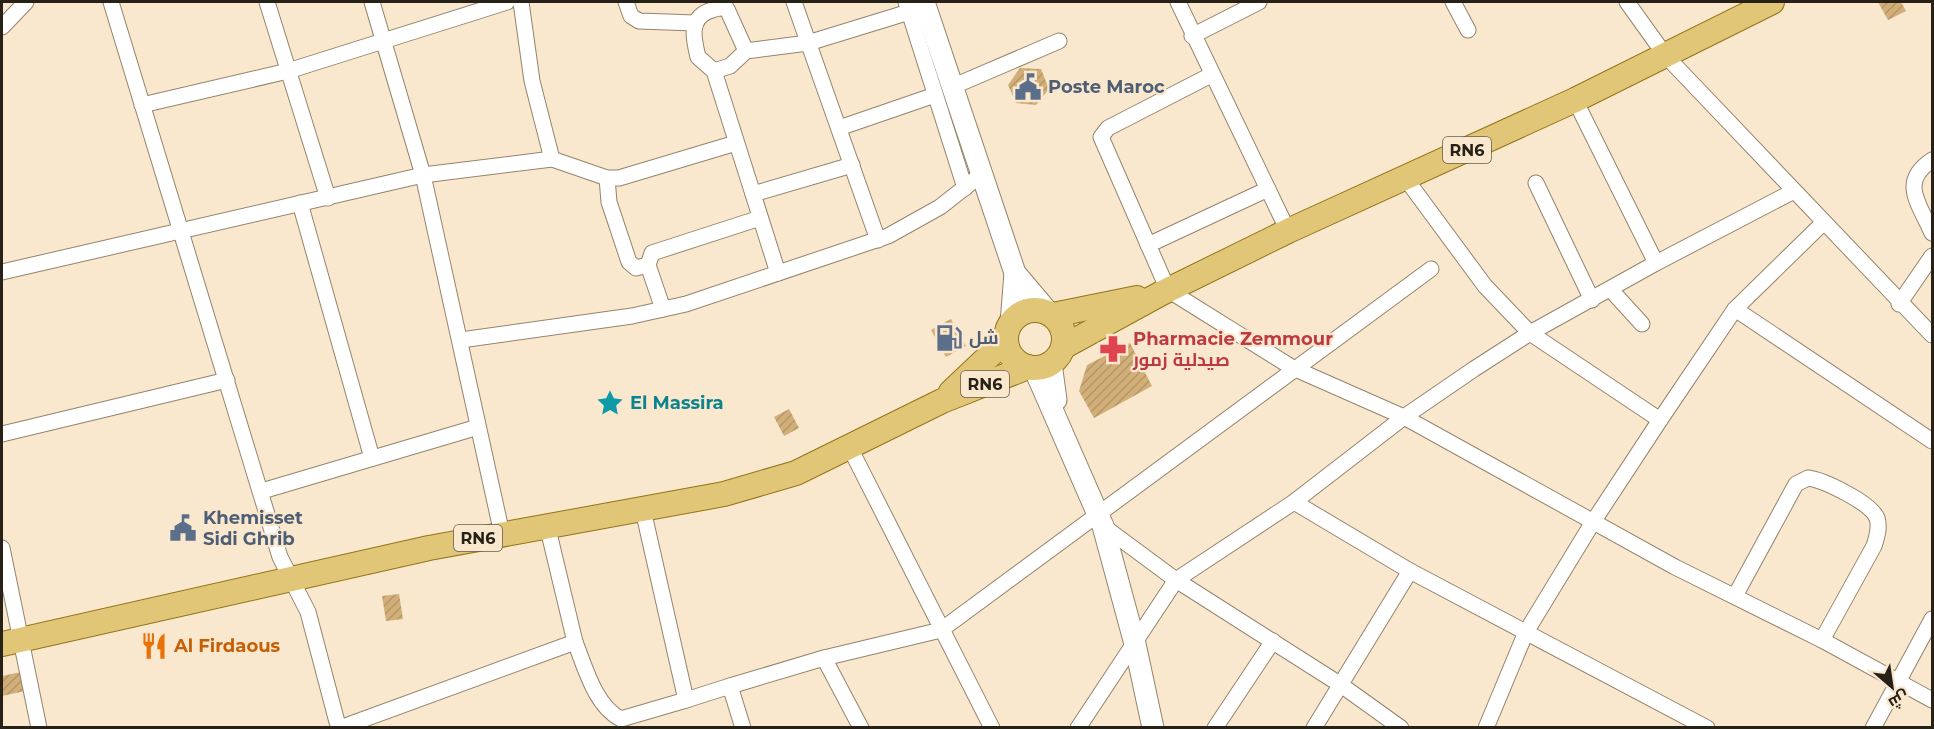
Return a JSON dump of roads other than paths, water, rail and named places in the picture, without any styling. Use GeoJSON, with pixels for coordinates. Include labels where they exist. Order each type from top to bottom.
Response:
{"type":"FeatureCollection","features":[{"type":"Feature","properties":{"kind":"main road","name":"RN6"},"geometry":{"type":"LineString","coordinates":[[12,642],[289,578],[547,525],[643,510],[758,485],[796,473],[942,401],[1044,361],[1164,292],[1288,231],[1406,179],[1575,99],[1772,2]]}},
{"type":"Feature","properties":{"kind":"main road"},"geometry":{"type":"LineString","coordinates":[[916,4],[944,90],[982,174],[1015,273],[1063,330],[1044,361],[1059,421],[1100,520],[1135,644],[1153,728]]}},
{"type":"Feature","properties":{"kind":"main road"},"geometry":{"type":"LineString","coordinates":[[1008,332],[1015,273]]}},
{"type":"Feature","properties":{"kind":"main road","name":"RN6"},"geometry":{"type":"LineString","coordinates":[[942,401],[1008,332],[1016,317],[1031,310],[1050,314],[1164,292]]}},
{"type":"Feature","properties":{"kind":"main road","name":"RN6"},"geometry":{"type":"LineString","coordinates":[[1008,332],[1013,357],[1044,361]]}},
{"type":"Feature","properties":{"kind":"street"},"geometry":{"type":"LineString","coordinates":[[2,27],[26,2]]}},
{"type":"Feature","properties":{"kind":"street"},"geometry":{"type":"LineString","coordinates":[[111,2],[262,491],[280,557],[308,612],[341,725],[575,642]]}},
{"type":"Feature","properties":{"kind":"street"},"geometry":{"type":"LineString","coordinates":[[267,2],[328,198]]}},
{"type":"Feature","properties":{"kind":"street"},"geometry":{"type":"LineString","coordinates":[[372,2],[423,175],[502,534]]}},
{"type":"Feature","properties":{"kind":"street"},"geometry":{"type":"LineString","coordinates":[[142,105],[288,71],[507,2]]}},
{"type":"Feature","properties":{"kind":"street"},"geometry":{"type":"LineString","coordinates":[[521,2],[532,81],[552,159]]}},
{"type":"Feature","properties":{"kind":"street"},"geometry":{"type":"LineString","coordinates":[[626,2],[631,16],[639,21],[695,23]]}},
{"type":"Feature","properties":{"kind":"street"},"geometry":{"type":"LineString","coordinates":[[794,2],[878,240]]}},
{"type":"Feature","properties":{"kind":"street"},"geometry":{"type":"LineString","coordinates":[[1178,2],[1192,36],[1288,231]]}},
{"type":"Feature","properties":{"kind":"street"},"geometry":{"type":"LineString","coordinates":[[1192,36],[1259,2]]}},
{"type":"Feature","properties":{"kind":"street"},"geometry":{"type":"LineString","coordinates":[[1453,2],[1468,30]]}},
{"type":"Feature","properties":{"kind":"street"},"geometry":{"type":"LineString","coordinates":[[1627,2],[1665,56],[1899,304],[1932,335]]}},
{"type":"Feature","properties":{"kind":"street"},"geometry":{"type":"LineString","coordinates":[[714,72],[730,66],[746,51],[808,43],[916,4]]}},
{"type":"Feature","properties":{"kind":"street"},"geometry":{"type":"LineString","coordinates":[[746,51],[727,9],[721,7],[701,14],[695,23],[698,57],[714,72],[778,273]]}},
{"type":"Feature","properties":{"kind":"street"},"geometry":{"type":"LineString","coordinates":[[838,128],[944,90],[1059,42]]}},
{"type":"Feature","properties":{"kind":"street"},"geometry":{"type":"LineString","coordinates":[[1211,75],[1108,128],[1101,137],[1148,245],[1164,292],[1293,368],[1404,417],[1593,522],[1822,640],[1932,700]]}},
{"type":"Feature","properties":{"kind":"street"},"geometry":{"type":"LineString","coordinates":[[944,90],[965,188]]}},
{"type":"Feature","properties":{"kind":"street"},"geometry":{"type":"LineString","coordinates":[[1575,99],[1656,263]]}},
{"type":"Feature","properties":{"kind":"street"},"geometry":{"type":"LineString","coordinates":[[2,272],[423,175],[552,159],[607,178],[619,178],[736,142]]}},
{"type":"Feature","properties":{"kind":"street"},"geometry":{"type":"LineString","coordinates":[[1932,160],[1917,171],[1913,183],[1932,233]]}},
{"type":"Feature","properties":{"kind":"street"},"geometry":{"type":"LineString","coordinates":[[753,194],[852,165]]}},
{"type":"Feature","properties":{"kind":"street"},"geometry":{"type":"LineString","coordinates":[[461,340],[687,304],[878,240],[940,207],[982,174]]}},
{"type":"Feature","properties":{"kind":"street"},"geometry":{"type":"LineString","coordinates":[[607,178],[609,202],[629,262],[636,268],[648,265]]}},
{"type":"Feature","properties":{"kind":"street"},"geometry":{"type":"LineString","coordinates":[[1406,179],[1485,286],[1530,333],[1660,420]]}},
{"type":"Feature","properties":{"kind":"street"},"geometry":{"type":"LineString","coordinates":[[1536,183],[1592,300]]}},
{"type":"Feature","properties":{"kind":"street"},"geometry":{"type":"LineString","coordinates":[[1148,245],[1268,189]]}},
{"type":"Feature","properties":{"kind":"street"},"geometry":{"type":"LineString","coordinates":[[1078,728],[1176,580],[1294,502],[1404,417],[1530,333],[1656,263],[1792,192]]}},
{"type":"Feature","properties":{"kind":"street"},"geometry":{"type":"LineString","coordinates":[[300,203],[372,458]]}},
{"type":"Feature","properties":{"kind":"street"},"geometry":{"type":"LineString","coordinates":[[663,309],[648,265],[651,254],[760,218]]}},
{"type":"Feature","properties":{"kind":"street"},"geometry":{"type":"LineString","coordinates":[[1486,728],[1526,633],[1593,522],[1660,420],[1735,309],[1823,223]]}},
{"type":"Feature","properties":{"kind":"street"},"geometry":{"type":"LineString","coordinates":[[1899,304],[1932,256]]}},
{"type":"Feature","properties":{"kind":"street"},"geometry":{"type":"LineString","coordinates":[[547,525],[575,642],[588,674],[606,708],[613,715],[621,718],[824,658],[941,630],[1100,520],[1293,368],[1431,269]]}},
{"type":"Feature","properties":{"kind":"street"},"geometry":{"type":"LineString","coordinates":[[1611,290],[1642,324]]}},
{"type":"Feature","properties":{"kind":"street"},"geometry":{"type":"LineString","coordinates":[[1735,309],[1932,441]]}},
{"type":"Feature","properties":{"kind":"street"},"geometry":{"type":"LineString","coordinates":[[2,434],[227,380]]}},
{"type":"Feature","properties":{"kind":"street"},"geometry":{"type":"LineString","coordinates":[[262,491],[478,427]]}},
{"type":"Feature","properties":{"kind":"street"},"geometry":{"type":"LineString","coordinates":[[850,448],[992,728]]}},
{"type":"Feature","properties":{"kind":"street"},"geometry":{"type":"LineString","coordinates":[[1735,596],[1796,484],[1808,478],[1831,486],[1866,505],[1875,514],[1878,534],[1874,546],[1822,640]]}},
{"type":"Feature","properties":{"kind":"street"},"geometry":{"type":"LineString","coordinates":[[1294,502],[1410,571],[1691,724],[1707,728]]}},
{"type":"Feature","properties":{"kind":"street"},"geometry":{"type":"LineString","coordinates":[[643,510],[686,700]]}},
{"type":"Feature","properties":{"kind":"street"},"geometry":{"type":"LineString","coordinates":[[1100,520],[1176,580],[1274,640],[1401,728]]}},
{"type":"Feature","properties":{"kind":"street"},"geometry":{"type":"LineString","coordinates":[[2,548],[12,642],[39,728]]}},
{"type":"Feature","properties":{"kind":"street"},"geometry":{"type":"LineString","coordinates":[[1314,728],[1410,571]]}},
{"type":"Feature","properties":{"kind":"street"},"geometry":{"type":"LineString","coordinates":[[1873,728],[1896,681],[1932,619]]}},
{"type":"Feature","properties":{"kind":"street"},"geometry":{"type":"LineString","coordinates":[[1215,728],[1274,640]]}},
{"type":"Feature","properties":{"kind":"street"},"geometry":{"type":"LineString","coordinates":[[824,658],[861,728]]}},
{"type":"Feature","properties":{"kind":"street"},"geometry":{"type":"LineString","coordinates":[[730,686],[743,728]]}},
{"type":"Feature","properties":{"kind":"place","name":"Poste Maroc"},"geometry":{"type":"Point","coordinates":[1028,87]}},
{"type":"Feature","properties":{"kind":"place","name":"شل"},"geometry":{"type":"Point","coordinates":[949,338]}},
{"type":"Feature","properties":{"kind":"place","name":"Pharmacie Zemmour صيدلية زمور"},"geometry":{"type":"Point","coordinates":[1113,349]}},
{"type":"Feature","properties":{"kind":"place","name":"El Massira"},"geometry":{"type":"Point","coordinates":[610,403]}},
{"type":"Feature","properties":{"kind":"place","name":"Khemisset Sidi Ghrib"},"geometry":{"type":"Point","coordinates":[183,528]}},
{"type":"Feature","properties":{"kind":"place","name":"Al Firdaous"},"geometry":{"type":"Point","coordinates":[154,646]}}]}
